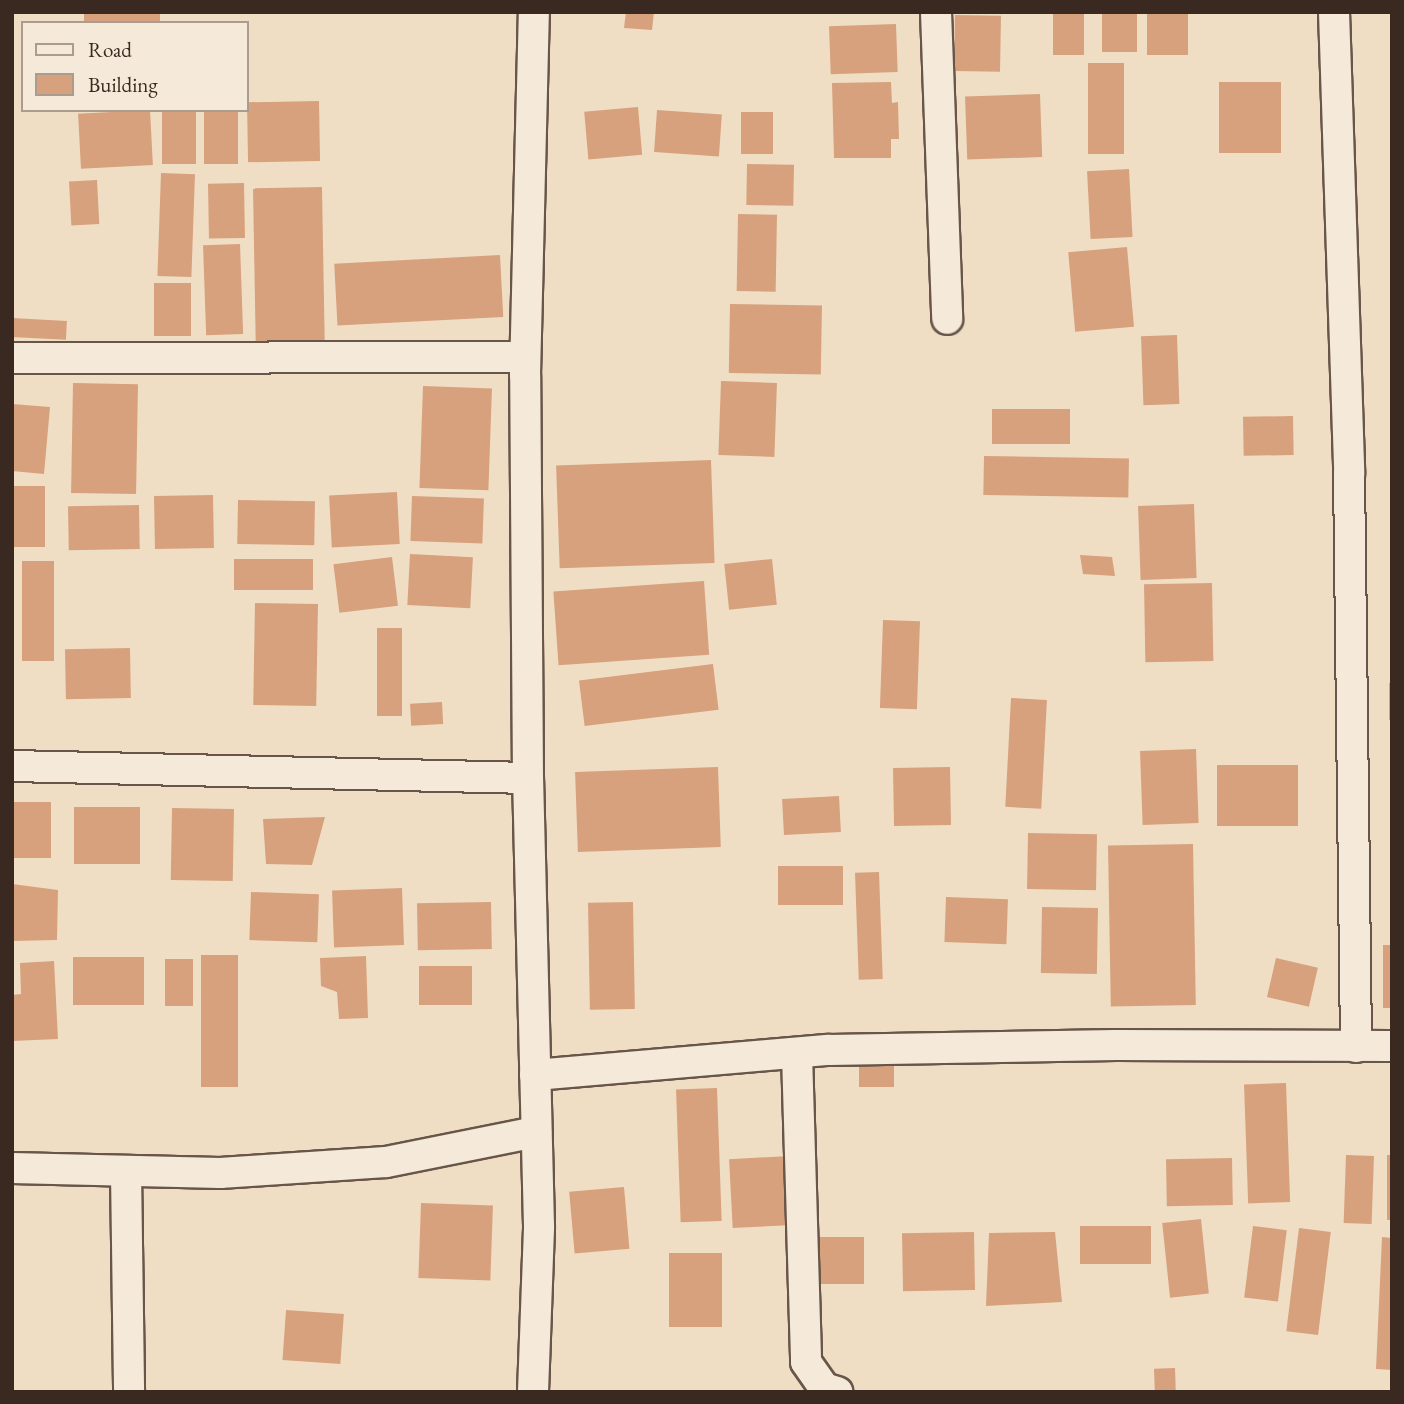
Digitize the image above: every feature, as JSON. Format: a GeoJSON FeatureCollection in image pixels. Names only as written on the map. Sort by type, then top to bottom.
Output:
{"type":"FeatureCollection","features":[{"type":"Feature","properties":{"kind":"street"},"geometry":{"type":"LineString","coordinates":[[533,1392],[539,1226],[528,778],[525,357],[534,12]]}},
{"type":"Feature","properties":{"kind":"street"},"geometry":{"type":"LineString","coordinates":[[936,12],[947,319]]}},
{"type":"Feature","properties":{"kind":"street"},"geometry":{"type":"LineString","coordinates":[[1334,12],[1349,472],[1356,1047]]}},
{"type":"Feature","properties":{"kind":"street"},"geometry":{"type":"LineString","coordinates":[[12,358],[525,357]]}},
{"type":"Feature","properties":{"kind":"street"},"geometry":{"type":"LineString","coordinates":[[12,766],[528,778]]}},
{"type":"Feature","properties":{"kind":"street"},"geometry":{"type":"LineString","coordinates":[[535,1075],[797,1054],[1116,1045],[1392,1046]]}},
{"type":"Feature","properties":{"kind":"street"},"geometry":{"type":"LineString","coordinates":[[797,1054],[806,1362],[824,1388],[837,1392]]}},
{"type":"Feature","properties":{"kind":"street"},"geometry":{"type":"LineString","coordinates":[[12,1168],[220,1173],[386,1162],[536,1132]]}},
{"type":"Feature","properties":{"kind":"street"},"geometry":{"type":"LineString","coordinates":[[127,1171],[129,1392]]}},
{"type":"Feature","properties":{"kind":"building"},"geometry":{"type":"Polygon","coordinates":[[[84,12],[160,12],[160,21],[84,21],[84,12]]]}},
{"type":"Feature","properties":{"kind":"building"},"geometry":{"type":"Polygon","coordinates":[[[626,12],[654,12],[652,30],[624,28],[626,12]]]}},
{"type":"Feature","properties":{"kind":"building"},"geometry":{"type":"Polygon","coordinates":[[[1053,12],[1084,12],[1084,55],[1053,55],[1053,12]]]}},
{"type":"Feature","properties":{"kind":"building"},"geometry":{"type":"Polygon","coordinates":[[[1102,12],[1137,12],[1137,52],[1102,52],[1102,12]]]}},
{"type":"Feature","properties":{"kind":"building"},"geometry":{"type":"Polygon","coordinates":[[[1147,12],[1188,12],[1188,55],[1147,55],[1147,12]]]}},
{"type":"Feature","properties":{"kind":"building"},"geometry":{"type":"Polygon","coordinates":[[[955,15],[1001,16],[1000,72],[954,71],[955,15]]]}},
{"type":"Feature","properties":{"kind":"building"},"geometry":{"type":"Polygon","coordinates":[[[896,24],[898,72],[831,74],[829,26],[896,24]]]}},
{"type":"Feature","properties":{"kind":"building"},"geometry":{"type":"Polygon","coordinates":[[[1088,63],[1124,63],[1124,154],[1088,154],[1088,63]]]}},
{"type":"Feature","properties":{"kind":"building"},"geometry":{"type":"Polygon","coordinates":[[[891,82],[892,103],[898,102],[899,139],[891,139],[891,158],[834,158],[832,83],[891,82]]]}},
{"type":"Feature","properties":{"kind":"building"},"geometry":{"type":"Polygon","coordinates":[[[1219,82],[1281,82],[1281,153],[1219,153],[1219,82]]]}},
{"type":"Feature","properties":{"kind":"building"},"geometry":{"type":"Polygon","coordinates":[[[1040,94],[1042,157],[967,160],[965,97],[1040,94]]]}},
{"type":"Feature","properties":{"kind":"building"},"geometry":{"type":"Polygon","coordinates":[[[319,101],[320,161],[248,162],[248,102],[319,101]]]}},
{"type":"Feature","properties":{"kind":"building"},"geometry":{"type":"Polygon","coordinates":[[[638,107],[642,155],[588,160],[584,112],[638,107]]]}},
{"type":"Feature","properties":{"kind":"building"},"geometry":{"type":"Polygon","coordinates":[[[657,110],[722,115],[719,156],[654,152],[657,110]]]}},
{"type":"Feature","properties":{"kind":"building"},"geometry":{"type":"Polygon","coordinates":[[[150,112],[153,165],[81,169],[78,114],[150,112]]]}},
{"type":"Feature","properties":{"kind":"building"},"geometry":{"type":"Polygon","coordinates":[[[162,112],[196,112],[196,164],[162,164],[162,112]]]}},
{"type":"Feature","properties":{"kind":"building"},"geometry":{"type":"Polygon","coordinates":[[[204,112],[238,112],[238,164],[204,164],[204,112]]]}},
{"type":"Feature","properties":{"kind":"building"},"geometry":{"type":"Polygon","coordinates":[[[741,112],[773,112],[773,154],[741,154],[741,112]]]}},
{"type":"Feature","properties":{"kind":"building"},"geometry":{"type":"Polygon","coordinates":[[[747,164],[794,165],[793,206],[746,205],[747,164]]]}},
{"type":"Feature","properties":{"kind":"building"},"geometry":{"type":"Polygon","coordinates":[[[1129,169],[1133,237],[1091,239],[1087,171],[1129,169]]]}},
{"type":"Feature","properties":{"kind":"building"},"geometry":{"type":"Polygon","coordinates":[[[161,173],[195,174],[191,277],[157,276],[161,173]]]}},
{"type":"Feature","properties":{"kind":"building"},"geometry":{"type":"Polygon","coordinates":[[[97,180],[99,224],[71,225],[69,181],[97,180]]]}},
{"type":"Feature","properties":{"kind":"building"},"geometry":{"type":"Polygon","coordinates":[[[244,183],[245,238],[209,239],[208,184],[244,183]]]}},
{"type":"Feature","properties":{"kind":"building"},"geometry":{"type":"Polygon","coordinates":[[[322,187],[325,340],[256,341],[253,188],[322,187]]]}},
{"type":"Feature","properties":{"kind":"building"},"geometry":{"type":"Polygon","coordinates":[[[738,214],[777,215],[776,292],[737,291],[738,214]]]}},
{"type":"Feature","properties":{"kind":"building"},"geometry":{"type":"Polygon","coordinates":[[[240,244],[243,334],[206,335],[203,245],[240,244]]]}},
{"type":"Feature","properties":{"kind":"building"},"geometry":{"type":"Polygon","coordinates":[[[1127,247],[1134,327],[1075,332],[1068,252],[1127,247]]]}},
{"type":"Feature","properties":{"kind":"building"},"geometry":{"type":"Polygon","coordinates":[[[500,255],[503,317],[337,326],[334,264],[500,255]]]}},
{"type":"Feature","properties":{"kind":"building"},"geometry":{"type":"Polygon","coordinates":[[[154,283],[191,283],[191,336],[154,336],[154,283]]]}},
{"type":"Feature","properties":{"kind":"building"},"geometry":{"type":"Polygon","coordinates":[[[730,304],[822,306],[821,375],[729,373],[730,304]]]}},
{"type":"Feature","properties":{"kind":"building"},"geometry":{"type":"Polygon","coordinates":[[[12,318],[67,321],[66,340],[12,337],[12,318]]]}},
{"type":"Feature","properties":{"kind":"building"},"geometry":{"type":"Polygon","coordinates":[[[1177,335],[1179,404],[1143,405],[1141,336],[1177,335]]]}},
{"type":"Feature","properties":{"kind":"building"},"geometry":{"type":"Polygon","coordinates":[[[721,381],[777,383],[774,457],[718,455],[721,381]]]}},
{"type":"Feature","properties":{"kind":"building"},"geometry":{"type":"Polygon","coordinates":[[[73,383],[138,384],[136,494],[71,493],[73,383]]]}},
{"type":"Feature","properties":{"kind":"building"},"geometry":{"type":"Polygon","coordinates":[[[423,386],[492,388],[488,490],[419,488],[423,386]]]}},
{"type":"Feature","properties":{"kind":"building"},"geometry":{"type":"Polygon","coordinates":[[[12,404],[50,407],[44,474],[12,471],[12,404]]]}},
{"type":"Feature","properties":{"kind":"building"},"geometry":{"type":"Polygon","coordinates":[[[992,409],[1070,409],[1070,444],[992,444],[992,409]]]}},
{"type":"Feature","properties":{"kind":"building"},"geometry":{"type":"Polygon","coordinates":[[[1293,416],[1294,455],[1244,456],[1243,417],[1293,416]]]}},
{"type":"Feature","properties":{"kind":"building"},"geometry":{"type":"Polygon","coordinates":[[[984,456],[1129,459],[1128,498],[983,495],[984,456]]]}},
{"type":"Feature","properties":{"kind":"building"},"geometry":{"type":"Polygon","coordinates":[[[711,460],[715,563],[560,568],[556,465],[711,460]]]}},
{"type":"Feature","properties":{"kind":"building"},"geometry":{"type":"Polygon","coordinates":[[[12,486],[45,486],[45,547],[12,547],[12,486]]]}},
{"type":"Feature","properties":{"kind":"building"},"geometry":{"type":"Polygon","coordinates":[[[397,492],[400,544],[332,547],[329,496],[397,492]]]}},
{"type":"Feature","properties":{"kind":"building"},"geometry":{"type":"Polygon","coordinates":[[[213,495],[214,548],[155,549],[154,496],[213,495]]]}},
{"type":"Feature","properties":{"kind":"building"},"geometry":{"type":"Polygon","coordinates":[[[412,496],[484,499],[482,543],[410,541],[412,496]]]}},
{"type":"Feature","properties":{"kind":"building"},"geometry":{"type":"Polygon","coordinates":[[[238,500],[315,501],[314,545],[237,544],[238,500]]]}},
{"type":"Feature","properties":{"kind":"building"},"geometry":{"type":"Polygon","coordinates":[[[1194,504],[1197,578],[1141,580],[1138,506],[1194,504]]]}},
{"type":"Feature","properties":{"kind":"building"},"geometry":{"type":"Polygon","coordinates":[[[139,505],[140,549],[69,550],[68,506],[139,505]]]}},
{"type":"Feature","properties":{"kind":"building"},"geometry":{"type":"Polygon","coordinates":[[[410,554],[473,557],[470,608],[407,605],[410,554]]]}},
{"type":"Feature","properties":{"kind":"building"},"geometry":{"type":"Polygon","coordinates":[[[1080,555],[1112,557],[1115,576],[1083,574],[1080,555]]]}},
{"type":"Feature","properties":{"kind":"building"},"geometry":{"type":"Polygon","coordinates":[[[392,557],[398,606],[339,613],[333,564],[392,557]]]}},
{"type":"Feature","properties":{"kind":"building"},"geometry":{"type":"Polygon","coordinates":[[[234,559],[313,559],[313,590],[234,590],[234,559]]]}},
{"type":"Feature","properties":{"kind":"building"},"geometry":{"type":"Polygon","coordinates":[[[772,559],[777,605],[729,610],[724,564],[772,559]]]}},
{"type":"Feature","properties":{"kind":"building"},"geometry":{"type":"Polygon","coordinates":[[[22,561],[54,561],[54,661],[22,661],[22,561]]]}},
{"type":"Feature","properties":{"kind":"building"},"geometry":{"type":"Polygon","coordinates":[[[704,581],[709,655],[559,665],[553,592],[704,581]]]}},
{"type":"Feature","properties":{"kind":"building"},"geometry":{"type":"Polygon","coordinates":[[[1212,583],[1213,661],[1145,662],[1144,584],[1212,583]]]}},
{"type":"Feature","properties":{"kind":"building"},"geometry":{"type":"Polygon","coordinates":[[[255,603],[318,604],[316,706],[253,705],[255,603]]]}},
{"type":"Feature","properties":{"kind":"building"},"geometry":{"type":"Polygon","coordinates":[[[883,620],[920,621],[917,709],[880,708],[883,620]]]}},
{"type":"Feature","properties":{"kind":"building"},"geometry":{"type":"Polygon","coordinates":[[[377,628],[402,628],[402,716],[377,716],[377,628]]]}},
{"type":"Feature","properties":{"kind":"building"},"geometry":{"type":"Polygon","coordinates":[[[130,648],[131,698],[66,699],[65,649],[130,648]]]}},
{"type":"Feature","properties":{"kind":"building"},"geometry":{"type":"Polygon","coordinates":[[[713,664],[719,710],[585,726],[579,680],[713,664]]]}},
{"type":"Feature","properties":{"kind":"building"},"geometry":{"type":"Polygon","coordinates":[[[1389,683],[1392,683],[1392,720],[1389,720],[1389,683]]]}},
{"type":"Feature","properties":{"kind":"building"},"geometry":{"type":"Polygon","coordinates":[[[1011,698],[1047,700],[1041,809],[1005,807],[1011,698]]]}},
{"type":"Feature","properties":{"kind":"building"},"geometry":{"type":"Polygon","coordinates":[[[442,702],[443,724],[411,726],[410,704],[442,702]]]}},
{"type":"Feature","properties":{"kind":"building"},"geometry":{"type":"Polygon","coordinates":[[[1196,749],[1199,823],[1143,825],[1140,751],[1196,749]]]}},
{"type":"Feature","properties":{"kind":"building"},"geometry":{"type":"Polygon","coordinates":[[[1217,765],[1298,765],[1298,826],[1217,826],[1217,765]]]}},
{"type":"Feature","properties":{"kind":"building"},"geometry":{"type":"Polygon","coordinates":[[[718,767],[721,847],[578,852],[575,772],[718,767]]]}},
{"type":"Feature","properties":{"kind":"building"},"geometry":{"type":"Polygon","coordinates":[[[950,767],[951,825],[894,826],[893,768],[950,767]]]}},
{"type":"Feature","properties":{"kind":"building"},"geometry":{"type":"Polygon","coordinates":[[[839,796],[841,832],[784,835],[782,799],[839,796]]]}},
{"type":"Feature","properties":{"kind":"building"},"geometry":{"type":"Polygon","coordinates":[[[12,802],[51,802],[51,858],[12,858],[12,802]]]}},
{"type":"Feature","properties":{"kind":"building"},"geometry":{"type":"Polygon","coordinates":[[[74,807],[140,807],[140,864],[74,864],[74,807]]]}},
{"type":"Feature","properties":{"kind":"building"},"geometry":{"type":"Polygon","coordinates":[[[172,808],[234,809],[233,881],[171,880],[172,808]]]}},
{"type":"Feature","properties":{"kind":"building"},"geometry":{"type":"Polygon","coordinates":[[[325,817],[312,865],[266,864],[263,819],[325,817]]]}},
{"type":"Feature","properties":{"kind":"building"},"geometry":{"type":"Polygon","coordinates":[[[1028,833],[1097,834],[1096,890],[1027,889],[1028,833]]]}},
{"type":"Feature","properties":{"kind":"building"},"geometry":{"type":"Polygon","coordinates":[[[1193,844],[1196,1005],[1111,1006],[1108,845],[1193,844]]]}},
{"type":"Feature","properties":{"kind":"building"},"geometry":{"type":"Polygon","coordinates":[[[778,866],[843,866],[843,905],[778,905],[778,866]]]}},
{"type":"Feature","properties":{"kind":"building"},"geometry":{"type":"Polygon","coordinates":[[[879,872],[883,979],[859,980],[855,873],[879,872]]]}},
{"type":"Feature","properties":{"kind":"building"},"geometry":{"type":"Polygon","coordinates":[[[12,884],[58,890],[57,940],[12,941],[12,884]]]}},
{"type":"Feature","properties":{"kind":"building"},"geometry":{"type":"Polygon","coordinates":[[[402,888],[404,945],[334,947],[332,890],[402,888]]]}},
{"type":"Feature","properties":{"kind":"building"},"geometry":{"type":"Polygon","coordinates":[[[251,892],[319,894],[317,942],[249,940],[251,892]]]}},
{"type":"Feature","properties":{"kind":"building"},"geometry":{"type":"Polygon","coordinates":[[[946,897],[1008,899],[1006,944],[944,942],[946,897]]]}},
{"type":"Feature","properties":{"kind":"building"},"geometry":{"type":"Polygon","coordinates":[[[491,902],[492,949],[418,950],[417,903],[491,902]]]}},
{"type":"Feature","properties":{"kind":"building"},"geometry":{"type":"Polygon","coordinates":[[[633,902],[635,1009],[590,1010],[588,903],[633,902]]]}},
{"type":"Feature","properties":{"kind":"building"},"geometry":{"type":"Polygon","coordinates":[[[1042,907],[1098,908],[1097,974],[1041,973],[1042,907]]]}},
{"type":"Feature","properties":{"kind":"building"},"geometry":{"type":"Polygon","coordinates":[[[1383,945],[1392,945],[1392,1008],[1383,1008],[1383,945]]]}},
{"type":"Feature","properties":{"kind":"building"},"geometry":{"type":"Polygon","coordinates":[[[201,955],[238,955],[238,1087],[201,1087],[201,955]]]}},
{"type":"Feature","properties":{"kind":"building"},"geometry":{"type":"Polygon","coordinates":[[[366,956],[368,1018],[339,1019],[337,992],[321,986],[320,958],[366,956]]]}},
{"type":"Feature","properties":{"kind":"building"},"geometry":{"type":"Polygon","coordinates":[[[73,957],[144,957],[144,1005],[73,1005],[73,957]]]}},
{"type":"Feature","properties":{"kind":"building"},"geometry":{"type":"Polygon","coordinates":[[[1276,958],[1318,968],[1309,1007],[1267,997],[1276,958]]]}},
{"type":"Feature","properties":{"kind":"building"},"geometry":{"type":"Polygon","coordinates":[[[165,959],[193,959],[193,1006],[165,1006],[165,959]]]}},
{"type":"Feature","properties":{"kind":"building"},"geometry":{"type":"Polygon","coordinates":[[[54,961],[58,1039],[12,1041],[12,995],[21,994],[20,963],[54,961]]]}},
{"type":"Feature","properties":{"kind":"building"},"geometry":{"type":"Polygon","coordinates":[[[419,966],[472,966],[472,1005],[419,1005],[419,966]]]}},
{"type":"Feature","properties":{"kind":"building"},"geometry":{"type":"Polygon","coordinates":[[[859,1060],[894,1060],[894,1087],[859,1087],[859,1060]]]}},
{"type":"Feature","properties":{"kind":"building"},"geometry":{"type":"Polygon","coordinates":[[[1286,1083],[1290,1202],[1248,1203],[1244,1084],[1286,1083]]]}},
{"type":"Feature","properties":{"kind":"building"},"geometry":{"type":"Polygon","coordinates":[[[717,1088],[722,1221],[681,1222],[676,1089],[717,1088]]]}},
{"type":"Feature","properties":{"kind":"building"},"geometry":{"type":"Polygon","coordinates":[[[1346,1155],[1374,1156],[1372,1224],[1344,1223],[1346,1155]]]}},
{"type":"Feature","properties":{"kind":"building"},"geometry":{"type":"Polygon","coordinates":[[[1387,1155],[1392,1155],[1392,1220],[1387,1220],[1387,1155]]]}},
{"type":"Feature","properties":{"kind":"building"},"geometry":{"type":"Polygon","coordinates":[[[789,1156],[793,1225],[733,1228],[729,1159],[789,1156]]]}},
{"type":"Feature","properties":{"kind":"building"},"geometry":{"type":"Polygon","coordinates":[[[1232,1158],[1233,1205],[1167,1206],[1166,1159],[1232,1158]]]}},
{"type":"Feature","properties":{"kind":"building"},"geometry":{"type":"Polygon","coordinates":[[[624,1187],[629,1249],[575,1254],[569,1192],[624,1187]]]}},
{"type":"Feature","properties":{"kind":"building"},"geometry":{"type":"Polygon","coordinates":[[[421,1203],[493,1206],[490,1280],[418,1278],[421,1203]]]}},
{"type":"Feature","properties":{"kind":"building"},"geometry":{"type":"Polygon","coordinates":[[[1201,1219],[1209,1294],[1170,1298],[1162,1223],[1201,1219]]]}},
{"type":"Feature","properties":{"kind":"building"},"geometry":{"type":"Polygon","coordinates":[[[1080,1226],[1151,1226],[1151,1264],[1080,1264],[1080,1226]]]}},
{"type":"Feature","properties":{"kind":"building"},"geometry":{"type":"Polygon","coordinates":[[[1253,1226],[1287,1230],[1278,1302],[1244,1297],[1253,1226]]]}},
{"type":"Feature","properties":{"kind":"building"},"geometry":{"type":"Polygon","coordinates":[[[1299,1228],[1331,1232],[1318,1335],[1286,1331],[1299,1228]]]}},
{"type":"Feature","properties":{"kind":"building"},"geometry":{"type":"Polygon","coordinates":[[[974,1232],[975,1290],[903,1291],[902,1233],[974,1232]]]}},
{"type":"Feature","properties":{"kind":"building"},"geometry":{"type":"Polygon","coordinates":[[[1055,1232],[1062,1302],[986,1306],[989,1233],[1055,1232]]]}},
{"type":"Feature","properties":{"kind":"building"},"geometry":{"type":"Polygon","coordinates":[[[817,1237],[864,1237],[864,1284],[817,1284],[817,1237]]]}},
{"type":"Feature","properties":{"kind":"building"},"geometry":{"type":"Polygon","coordinates":[[[1382,1237],[1392,1238],[1392,1370],[1376,1369],[1382,1237]]]}},
{"type":"Feature","properties":{"kind":"building"},"geometry":{"type":"Polygon","coordinates":[[[669,1253],[722,1253],[722,1327],[669,1327],[669,1253]]]}},
{"type":"Feature","properties":{"kind":"building"},"geometry":{"type":"Polygon","coordinates":[[[286,1310],[344,1314],[340,1364],[283,1360],[286,1310]]]}},
{"type":"Feature","properties":{"kind":"building"},"geometry":{"type":"Polygon","coordinates":[[[1175,1368],[1176,1392],[1155,1392],[1154,1369],[1175,1368]]]}}]}
